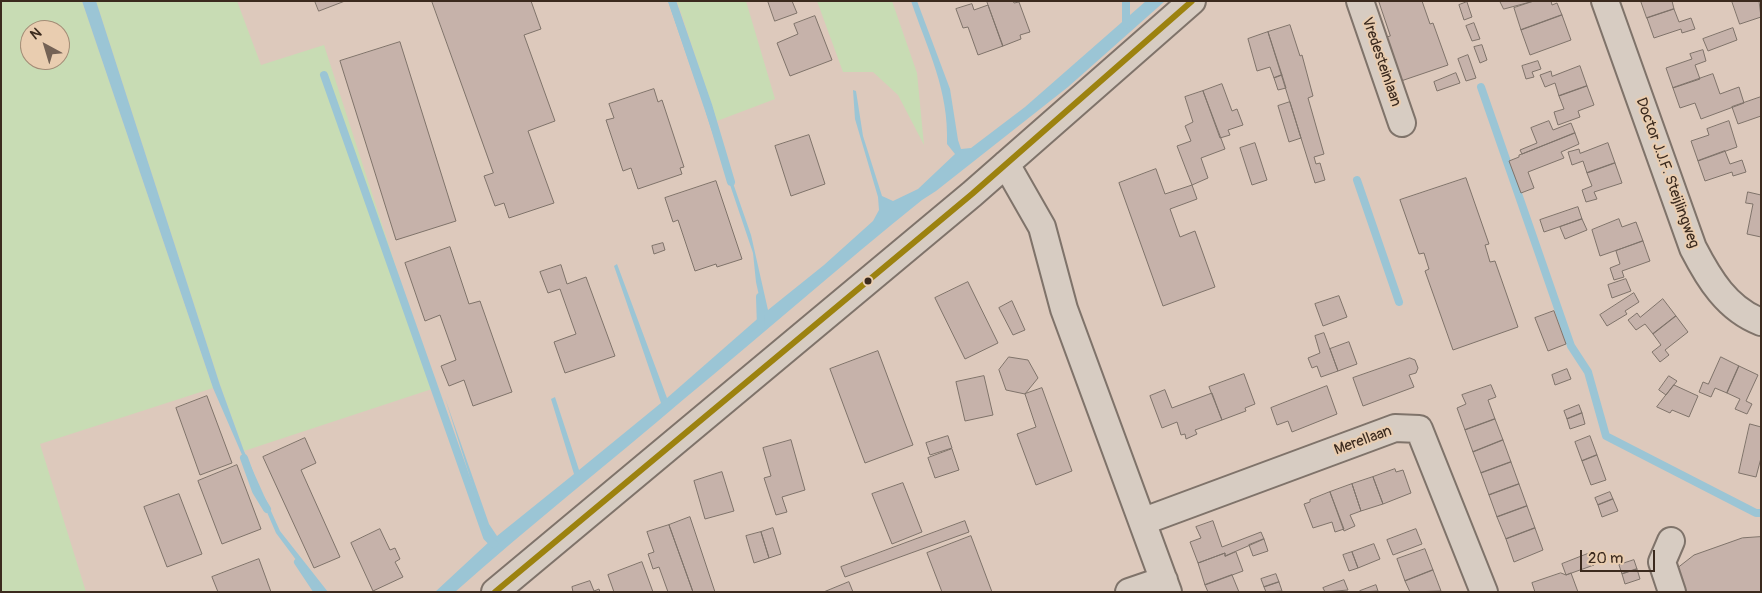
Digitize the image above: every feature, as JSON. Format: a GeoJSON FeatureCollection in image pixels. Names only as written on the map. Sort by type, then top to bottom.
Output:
{"type":"FeatureCollection","features":[{"type":"Feature","properties":{"kind":"street"},"geometry":{"type":"LineString","coordinates":[[495,592],[1006,164],[1192,1]]}},
{"type":"Feature","properties":{"kind":"street","name":"Vredesteinlaan"},"geometry":{"type":"LineString","coordinates":[[1360,1],[1402,123]]}},
{"type":"Feature","properties":{"kind":"street","name":"Doctor J.J.F. Steijlingweg"},"geometry":{"type":"LineString","coordinates":[[1605,1],[1693,248],[1709,278],[1728,302],[1749,318],[1761,322]]}},
{"type":"Feature","properties":{"kind":"street"},"geometry":{"type":"LineString","coordinates":[[1006,164],[1042,227],[1064,309],[1144,521],[1166,586],[1129,592]]}},
{"type":"Feature","properties":{"kind":"street","name":"Merellaan"},"geometry":{"type":"LineString","coordinates":[[1144,521],[1395,428],[1419,429],[1484,592]]}},
{"type":"Feature","properties":{"kind":"street"},"geometry":{"type":"LineString","coordinates":[[1670,540],[1662,562],[1672,592]]}},
{"type":"Feature","properties":{"kind":"green space"},"geometry":{"type":"Polygon","coordinates":[[[1,1],[82,1],[213,388],[40,444],[86,592],[1,592],[1,1]]]}},
{"type":"Feature","properties":{"kind":"green space"},"geometry":{"type":"Polygon","coordinates":[[[96,1],[237,1],[261,65],[324,45],[435,388],[244,451],[220,385],[96,1]]]}},
{"type":"Feature","properties":{"kind":"green space"},"geometry":{"type":"Polygon","coordinates":[[[677,1],[746,1],[775,99],[717,121],[677,1]]]}},
{"type":"Feature","properties":{"kind":"green space"},"geometry":{"type":"Polygon","coordinates":[[[817,1],[892,1],[917,73],[924,145],[898,95],[873,72],[843,72],[817,1]]]}},
{"type":"Feature","properties":{"kind":"water"},"geometry":{"type":"Polygon","coordinates":[[[82,1],[96,1],[220,385],[244,451],[280,531],[328,592],[320,592],[276,533],[213,388],[82,1]]]}},
{"type":"Feature","properties":{"kind":"water"},"geometry":{"type":"Polygon","coordinates":[[[668,1],[670,1],[751,235],[768,310],[824,265],[873,221],[879,210],[878,197],[855,119],[853,90],[856,91],[863,136],[882,196],[893,201],[918,189],[955,154],[947,144],[947,124],[941,88],[911,1],[917,1],[950,89],[961,149],[971,148],[1025,107],[1146,1],[1165,1],[1068,87],[922,200],[455,592],[435,592],[490,541],[445,398],[489,524],[497,536],[574,474],[551,399],[555,397],[579,470],[661,403],[614,266],[617,264],[667,398],[763,314],[756,282],[753,253],[668,1]]]}},
{"type":"Feature","properties":{"kind":"building"},"geometry":{"type":"Polygon","coordinates":[[[315,1],[345,1],[319,11],[315,1]]]}},
{"type":"Feature","properties":{"kind":"building"},"geometry":{"type":"Polygon","coordinates":[[[432,1],[531,1],[541,29],[524,35],[555,121],[528,131],[554,203],[509,218],[504,203],[495,206],[484,176],[493,173],[432,1]]]}},
{"type":"Feature","properties":{"kind":"building"},"geometry":{"type":"Polygon","coordinates":[[[768,1],[792,1],[797,13],[775,21],[768,1]]]}},
{"type":"Feature","properties":{"kind":"building"},"geometry":{"type":"Polygon","coordinates":[[[987,1],[1019,2],[1030,32],[1020,35],[1021,39],[1003,46],[987,1]]]}},
{"type":"Feature","properties":{"kind":"building"},"geometry":{"type":"Polygon","coordinates":[[[1379,1],[1422,1],[1430,24],[1433,23],[1448,65],[1401,81],[1387,37],[1390,36],[1379,1]]]}},
{"type":"Feature","properties":{"kind":"building"},"geometry":{"type":"Polygon","coordinates":[[[1500,1],[1534,1],[1504,9],[1500,1]]]}},
{"type":"Feature","properties":{"kind":"building"},"geometry":{"type":"Polygon","coordinates":[[[1534,1],[1551,1],[1552,5],[1557,3],[1562,15],[1521,30],[1514,8],[1534,1]]]}},
{"type":"Feature","properties":{"kind":"building"},"geometry":{"type":"Polygon","coordinates":[[[1641,1],[1672,1],[1674,9],[1647,18],[1641,1]]]}},
{"type":"Feature","properties":{"kind":"building"},"geometry":{"type":"Polygon","coordinates":[[[1732,1],[1759,1],[1761,17],[1740,24],[1732,1]]]}},
{"type":"Feature","properties":{"kind":"building"},"geometry":{"type":"Polygon","coordinates":[[[1467,2],[1472,17],[1464,20],[1459,5],[1467,2]]]}},
{"type":"Feature","properties":{"kind":"building"},"geometry":{"type":"Polygon","coordinates":[[[972,4],[974,10],[988,5],[1003,46],[978,55],[968,27],[963,28],[956,9],[972,4]]]}},
{"type":"Feature","properties":{"kind":"building"},"geometry":{"type":"Polygon","coordinates":[[[1674,9],[1679,22],[1691,18],[1695,29],[1682,33],[1681,29],[1654,38],[1647,18],[1674,9]]]}},
{"type":"Feature","properties":{"kind":"building"},"geometry":{"type":"Polygon","coordinates":[[[1562,15],[1571,40],[1530,55],[1521,30],[1562,15]]]}},
{"type":"Feature","properties":{"kind":"building"},"geometry":{"type":"Polygon","coordinates":[[[815,16],[832,60],[790,76],[777,43],[798,34],[794,24],[815,16]]]}},
{"type":"Feature","properties":{"kind":"building"},"geometry":{"type":"Polygon","coordinates":[[[1474,23],[1480,39],[1472,41],[1466,26],[1474,23]]]}},
{"type":"Feature","properties":{"kind":"building"},"geometry":{"type":"Polygon","coordinates":[[[1290,25],[1300,56],[1302,55],[1313,96],[1308,98],[1324,154],[1314,157],[1316,164],[1320,163],[1325,180],[1315,183],[1268,32],[1290,25]]]}},
{"type":"Feature","properties":{"kind":"building"},"geometry":{"type":"Polygon","coordinates":[[[1733,28],[1737,40],[1708,51],[1703,39],[1733,28]]]}},
{"type":"Feature","properties":{"kind":"building"},"geometry":{"type":"Polygon","coordinates":[[[1268,32],[1282,75],[1274,78],[1270,67],[1257,71],[1248,39],[1268,32]]]}},
{"type":"Feature","properties":{"kind":"building"},"geometry":{"type":"Polygon","coordinates":[[[400,42],[456,221],[396,240],[340,61],[400,42]]]}},
{"type":"Feature","properties":{"kind":"building"},"geometry":{"type":"Polygon","coordinates":[[[1482,45],[1487,60],[1480,63],[1474,47],[1482,45]]]}},
{"type":"Feature","properties":{"kind":"building"},"geometry":{"type":"Polygon","coordinates":[[[1703,50],[1706,61],[1695,65],[1700,79],[1673,88],[1666,68],[1692,59],[1690,54],[1703,50]]]}},
{"type":"Feature","properties":{"kind":"building"},"geometry":{"type":"Polygon","coordinates":[[[1468,55],[1476,78],[1466,81],[1458,59],[1468,55]]]}},
{"type":"Feature","properties":{"kind":"building"},"geometry":{"type":"Polygon","coordinates":[[[1538,61],[1541,69],[1532,72],[1534,77],[1526,79],[1522,66],[1538,61]]]}},
{"type":"Feature","properties":{"kind":"building"},"geometry":{"type":"Polygon","coordinates":[[[1580,66],[1587,86],[1559,96],[1555,83],[1545,87],[1540,75],[1551,71],[1552,76],[1580,66]]]}},
{"type":"Feature","properties":{"kind":"building"},"geometry":{"type":"Polygon","coordinates":[[[1456,73],[1460,83],[1437,91],[1434,82],[1456,73]]]}},
{"type":"Feature","properties":{"kind":"building"},"geometry":{"type":"Polygon","coordinates":[[[1713,74],[1720,94],[1739,87],[1744,103],[1701,119],[1695,103],[1680,108],[1673,88],[1713,74]]]}},
{"type":"Feature","properties":{"kind":"building"},"geometry":{"type":"Polygon","coordinates":[[[1282,75],[1286,88],[1278,90],[1274,78],[1282,75]]]}},
{"type":"Feature","properties":{"kind":"building"},"geometry":{"type":"Polygon","coordinates":[[[1222,84],[1232,111],[1237,109],[1243,125],[1228,130],[1230,135],[1220,138],[1203,91],[1222,84]]]}},
{"type":"Feature","properties":{"kind":"building"},"geometry":{"type":"Polygon","coordinates":[[[1587,86],[1594,105],[1578,111],[1580,117],[1558,125],[1554,112],[1564,109],[1559,96],[1587,86]]]}},
{"type":"Feature","properties":{"kind":"building"},"geometry":{"type":"Polygon","coordinates":[[[654,89],[658,102],[662,100],[684,167],[680,168],[682,174],[638,189],[631,168],[623,171],[606,120],[614,118],[609,104],[654,89]]]}},
{"type":"Feature","properties":{"kind":"building"},"geometry":{"type":"Polygon","coordinates":[[[1203,91],[1225,149],[1201,158],[1208,178],[1192,185],[1177,146],[1191,141],[1185,126],[1193,122],[1185,97],[1203,91]]]}},
{"type":"Feature","properties":{"kind":"building"},"geometry":{"type":"Polygon","coordinates":[[[1761,97],[1761,116],[1738,124],[1732,107],[1761,97]]]}},
{"type":"Feature","properties":{"kind":"building"},"geometry":{"type":"Polygon","coordinates":[[[1290,102],[1301,138],[1289,142],[1278,106],[1290,102]]]}},
{"type":"Feature","properties":{"kind":"building"},"geometry":{"type":"Polygon","coordinates":[[[1549,121],[1553,130],[1571,123],[1575,133],[1522,154],[1520,150],[1537,143],[1531,128],[1549,121]]]}},
{"type":"Feature","properties":{"kind":"building"},"geometry":{"type":"Polygon","coordinates":[[[1729,121],[1737,147],[1698,161],[1691,141],[1709,135],[1707,129],[1729,121]]]}},
{"type":"Feature","properties":{"kind":"building"},"geometry":{"type":"Polygon","coordinates":[[[1575,133],[1579,144],[1561,152],[1564,158],[1528,172],[1534,188],[1521,193],[1509,161],[1519,157],[1519,155],[1575,133]]]}},
{"type":"Feature","properties":{"kind":"building"},"geometry":{"type":"Polygon","coordinates":[[[809,135],[825,184],[791,196],[775,146],[809,135]]]}},
{"type":"Feature","properties":{"kind":"building"},"geometry":{"type":"Polygon","coordinates":[[[1255,143],[1267,180],[1252,185],[1240,148],[1255,143]]]}},
{"type":"Feature","properties":{"kind":"building"},"geometry":{"type":"Polygon","coordinates":[[[1608,143],[1615,163],[1587,173],[1583,161],[1572,165],[1568,152],[1579,149],[1580,153],[1608,143]]]}},
{"type":"Feature","properties":{"kind":"building"},"geometry":{"type":"Polygon","coordinates":[[[1725,151],[1730,164],[1742,160],[1746,172],[1733,176],[1732,172],[1705,181],[1698,161],[1725,151]]]}},
{"type":"Feature","properties":{"kind":"building"},"geometry":{"type":"Polygon","coordinates":[[[1615,163],[1622,183],[1594,192],[1597,199],[1586,202],[1582,190],[1592,186],[1587,173],[1615,163]]]}},
{"type":"Feature","properties":{"kind":"building"},"geometry":{"type":"Polygon","coordinates":[[[1156,169],[1165,194],[1192,185],[1197,199],[1170,209],[1180,237],[1195,231],[1215,287],[1163,306],[1119,183],[1156,169]]]}},
{"type":"Feature","properties":{"kind":"building"},"geometry":{"type":"Polygon","coordinates":[[[1466,178],[1489,244],[1485,245],[1490,262],[1495,261],[1518,327],[1453,350],[1425,271],[1429,269],[1424,253],[1419,254],[1400,200],[1466,178]]]}},
{"type":"Feature","properties":{"kind":"building"},"geometry":{"type":"Polygon","coordinates":[[[716,181],[742,259],[717,267],[716,264],[695,271],[678,220],[673,222],[665,198],[716,181]]]}},
{"type":"Feature","properties":{"kind":"building"},"geometry":{"type":"Polygon","coordinates":[[[1748,192],[1761,195],[1761,237],[1747,234],[1753,204],[1746,203],[1748,192]]]}},
{"type":"Feature","properties":{"kind":"building"},"geometry":{"type":"Polygon","coordinates":[[[1578,207],[1582,219],[1544,232],[1540,220],[1578,207]]]}},
{"type":"Feature","properties":{"kind":"building"},"geometry":{"type":"Polygon","coordinates":[[[1582,219],[1587,230],[1565,239],[1560,227],[1582,219]]]}},
{"type":"Feature","properties":{"kind":"building"},"geometry":{"type":"Polygon","coordinates":[[[1619,219],[1622,227],[1636,222],[1643,241],[1600,256],[1592,230],[1619,219]]]}},
{"type":"Feature","properties":{"kind":"building"},"geometry":{"type":"Polygon","coordinates":[[[1643,241],[1650,261],[1622,271],[1624,277],[1614,280],[1610,268],[1620,264],[1616,251],[1643,241]]]}},
{"type":"Feature","properties":{"kind":"building"},"geometry":{"type":"Polygon","coordinates":[[[663,243],[665,250],[654,254],[652,246],[663,243]]]}},
{"type":"Feature","properties":{"kind":"building"},"geometry":{"type":"Polygon","coordinates":[[[450,247],[469,304],[480,301],[512,392],[473,406],[464,380],[449,386],[441,366],[456,360],[440,315],[425,321],[405,263],[450,247]]]}},
{"type":"Feature","properties":{"kind":"building"},"geometry":{"type":"Polygon","coordinates":[[[561,265],[567,284],[586,277],[615,356],[565,373],[554,342],[576,334],[560,289],[548,293],[540,272],[561,265]]]}},
{"type":"Feature","properties":{"kind":"building"},"geometry":{"type":"Polygon","coordinates":[[[1626,279],[1631,291],[1612,298],[1608,285],[1626,279]]]}},
{"type":"Feature","properties":{"kind":"building"},"geometry":{"type":"Polygon","coordinates":[[[968,282],[998,343],[965,359],[935,298],[968,282]]]}},
{"type":"Feature","properties":{"kind":"building"},"geometry":{"type":"Polygon","coordinates":[[[1634,293],[1639,302],[1625,311],[1627,314],[1607,326],[1600,315],[1634,293]]]}},
{"type":"Feature","properties":{"kind":"building"},"geometry":{"type":"Polygon","coordinates":[[[1339,296],[1347,317],[1323,326],[1315,304],[1339,296]]]}},
{"type":"Feature","properties":{"kind":"building"},"geometry":{"type":"Polygon","coordinates":[[[1663,299],[1676,316],[1653,334],[1645,324],[1636,330],[1628,320],[1637,313],[1640,317],[1663,299]]]}},
{"type":"Feature","properties":{"kind":"building"},"geometry":{"type":"Polygon","coordinates":[[[1012,301],[1025,330],[1013,335],[999,308],[1012,301]]]}},
{"type":"Feature","properties":{"kind":"building"},"geometry":{"type":"Polygon","coordinates":[[[1554,311],[1566,344],[1548,351],[1535,318],[1554,311]]]}},
{"type":"Feature","properties":{"kind":"building"},"geometry":{"type":"Polygon","coordinates":[[[1676,316],[1688,332],[1665,350],[1669,355],[1660,362],[1652,352],[1661,345],[1653,334],[1676,316]]]}},
{"type":"Feature","properties":{"kind":"building"},"geometry":{"type":"Polygon","coordinates":[[[1324,333],[1338,371],[1321,377],[1317,366],[1312,368],[1308,358],[1320,353],[1315,336],[1324,333]]]}},
{"type":"Feature","properties":{"kind":"building"},"geometry":{"type":"Polygon","coordinates":[[[1349,342],[1357,364],[1338,371],[1330,349],[1349,342]]]}},
{"type":"Feature","properties":{"kind":"building"},"geometry":{"type":"Polygon","coordinates":[[[878,351],[913,445],[865,463],[830,369],[878,351]]]}},
{"type":"Feature","properties":{"kind":"building"},"geometry":{"type":"Polygon","coordinates":[[[1009,357],[1028,360],[1038,378],[1025,394],[1006,390],[999,370],[1009,357]]]}},
{"type":"Feature","properties":{"kind":"building"},"geometry":{"type":"Polygon","coordinates":[[[1721,357],[1739,366],[1727,393],[1715,388],[1711,397],[1699,392],[1703,382],[1708,384],[1721,357]]]}},
{"type":"Feature","properties":{"kind":"building"},"geometry":{"type":"Polygon","coordinates":[[[1410,358],[1415,360],[1418,368],[1416,373],[1409,375],[1414,387],[1363,406],[1353,378],[1410,358]]]}},
{"type":"Feature","properties":{"kind":"building"},"geometry":{"type":"Polygon","coordinates":[[[1739,366],[1758,375],[1746,401],[1752,404],[1747,414],[1735,409],[1740,399],[1727,393],[1739,366]]]}},
{"type":"Feature","properties":{"kind":"building"},"geometry":{"type":"Polygon","coordinates":[[[1567,369],[1571,379],[1555,385],[1552,375],[1567,369]]]}},
{"type":"Feature","properties":{"kind":"building"},"geometry":{"type":"Polygon","coordinates":[[[1244,374],[1255,404],[1245,408],[1246,411],[1222,420],[1209,387],[1244,374]]]}},
{"type":"Feature","properties":{"kind":"building"},"geometry":{"type":"Polygon","coordinates":[[[984,376],[993,415],[965,421],[956,382],[984,376]]]}},
{"type":"Feature","properties":{"kind":"building"},"geometry":{"type":"Polygon","coordinates":[[[1669,376],[1677,381],[1666,395],[1659,390],[1669,376]]]}},
{"type":"Feature","properties":{"kind":"building"},"geometry":{"type":"Polygon","coordinates":[[[1491,385],[1496,397],[1488,400],[1495,419],[1465,430],[1457,408],[1466,404],[1462,395],[1491,385]]]}},
{"type":"Feature","properties":{"kind":"building"},"geometry":{"type":"Polygon","coordinates":[[[1674,385],[1698,396],[1689,417],[1672,410],[1670,413],[1657,407],[1674,385]]]}},
{"type":"Feature","properties":{"kind":"building"},"geometry":{"type":"Polygon","coordinates":[[[1327,386],[1337,414],[1292,432],[1288,421],[1277,425],[1271,408],[1327,386]]]}},
{"type":"Feature","properties":{"kind":"building"},"geometry":{"type":"Polygon","coordinates":[[[1042,388],[1072,471],[1036,485],[1017,434],[1036,427],[1025,394],[1042,388]]]}},
{"type":"Feature","properties":{"kind":"building"},"geometry":{"type":"Polygon","coordinates":[[[1165,390],[1172,408],[1212,393],[1222,420],[1195,430],[1197,434],[1186,439],[1185,434],[1181,435],[1177,422],[1162,428],[1150,396],[1165,390]]]}},
{"type":"Feature","properties":{"kind":"building"},"geometry":{"type":"Polygon","coordinates":[[[207,396],[232,463],[200,475],[176,408],[207,396]]]}},
{"type":"Feature","properties":{"kind":"building"},"geometry":{"type":"Polygon","coordinates":[[[1579,405],[1582,413],[1567,419],[1564,411],[1579,405]]]}},
{"type":"Feature","properties":{"kind":"building"},"geometry":{"type":"Polygon","coordinates":[[[1582,413],[1585,424],[1570,429],[1567,419],[1582,413]]]}},
{"type":"Feature","properties":{"kind":"building"},"geometry":{"type":"Polygon","coordinates":[[[1495,419],[1503,440],[1473,452],[1465,430],[1495,419]]]}},
{"type":"Feature","properties":{"kind":"building"},"geometry":{"type":"Polygon","coordinates":[[[1750,424],[1761,427],[1761,458],[1756,477],[1739,473],[1750,424]]]}},
{"type":"Feature","properties":{"kind":"building"},"geometry":{"type":"Polygon","coordinates":[[[948,436],[952,448],[930,455],[926,443],[948,436]]]}},
{"type":"Feature","properties":{"kind":"building"},"geometry":{"type":"Polygon","coordinates":[[[1590,436],[1597,455],[1582,461],[1575,442],[1590,436]]]}},
{"type":"Feature","properties":{"kind":"building"},"geometry":{"type":"Polygon","coordinates":[[[305,438],[316,463],[301,470],[340,557],[314,568],[263,457],[305,438]]]}},
{"type":"Feature","properties":{"kind":"building"},"geometry":{"type":"Polygon","coordinates":[[[791,440],[805,490],[782,497],[787,512],[776,515],[764,478],[771,476],[763,448],[791,440]]]}},
{"type":"Feature","properties":{"kind":"building"},"geometry":{"type":"Polygon","coordinates":[[[1503,440],[1511,462],[1481,473],[1473,452],[1503,440]]]}},
{"type":"Feature","properties":{"kind":"building"},"geometry":{"type":"Polygon","coordinates":[[[952,449],[959,470],[935,478],[928,458],[952,449]]]}},
{"type":"Feature","properties":{"kind":"building"},"geometry":{"type":"Polygon","coordinates":[[[1597,455],[1606,480],[1591,485],[1582,461],[1597,455]]]}},
{"type":"Feature","properties":{"kind":"building"},"geometry":{"type":"Polygon","coordinates":[[[1511,462],[1519,484],[1489,495],[1481,473],[1511,462]]]}},
{"type":"Feature","properties":{"kind":"building"},"geometry":{"type":"Polygon","coordinates":[[[237,465],[261,529],[222,544],[198,481],[237,465]]]}},
{"type":"Feature","properties":{"kind":"building"},"geometry":{"type":"Polygon","coordinates":[[[1395,469],[1396,472],[1403,470],[1411,493],[1383,504],[1373,477],[1395,469]]]}},
{"type":"Feature","properties":{"kind":"building"},"geometry":{"type":"Polygon","coordinates":[[[722,472],[734,511],[705,519],[694,481],[722,472]]]}},
{"type":"Feature","properties":{"kind":"building"},"geometry":{"type":"Polygon","coordinates":[[[1373,477],[1383,504],[1361,511],[1352,484],[1373,477]]]}},
{"type":"Feature","properties":{"kind":"building"},"geometry":{"type":"Polygon","coordinates":[[[903,483],[922,532],[892,544],[872,494],[903,483]]]}},
{"type":"Feature","properties":{"kind":"building"},"geometry":{"type":"Polygon","coordinates":[[[1352,484],[1361,511],[1350,515],[1355,526],[1344,531],[1330,492],[1352,484]]]}},
{"type":"Feature","properties":{"kind":"building"},"geometry":{"type":"Polygon","coordinates":[[[1519,484],[1527,506],[1497,517],[1489,495],[1519,484]]]}},
{"type":"Feature","properties":{"kind":"building"},"geometry":{"type":"Polygon","coordinates":[[[1330,492],[1344,529],[1335,532],[1332,522],[1313,528],[1304,504],[1330,492]]]}},
{"type":"Feature","properties":{"kind":"building"},"geometry":{"type":"Polygon","coordinates":[[[1610,492],[1613,499],[1598,505],[1595,498],[1610,492]]]}},
{"type":"Feature","properties":{"kind":"building"},"geometry":{"type":"Polygon","coordinates":[[[179,494],[202,554],[167,567],[144,507],[179,494]]]}},
{"type":"Feature","properties":{"kind":"building"},"geometry":{"type":"Polygon","coordinates":[[[1613,499],[1618,511],[1602,517],[1598,505],[1613,499]]]}},
{"type":"Feature","properties":{"kind":"building"},"geometry":{"type":"Polygon","coordinates":[[[1527,506],[1535,528],[1506,539],[1497,517],[1527,506]]]}},
{"type":"Feature","properties":{"kind":"building"},"geometry":{"type":"Polygon","coordinates":[[[690,517],[715,592],[693,592],[669,525],[690,517]]]}},
{"type":"Feature","properties":{"kind":"building"},"geometry":{"type":"Polygon","coordinates":[[[965,521],[969,532],[845,577],[841,567],[965,521]]]}},
{"type":"Feature","properties":{"kind":"building"},"geometry":{"type":"Polygon","coordinates":[[[1213,521],[1222,547],[1261,532],[1264,539],[1225,556],[1225,553],[1198,563],[1190,542],[1201,538],[1196,527],[1213,521]]]}},
{"type":"Feature","properties":{"kind":"building"},"geometry":{"type":"Polygon","coordinates":[[[669,525],[693,592],[668,592],[659,567],[653,569],[648,554],[654,552],[647,532],[669,525]]]}},
{"type":"Feature","properties":{"kind":"building"},"geometry":{"type":"Polygon","coordinates":[[[773,528],[781,554],[769,558],[761,532],[773,528]]]}},
{"type":"Feature","properties":{"kind":"building"},"geometry":{"type":"Polygon","coordinates":[[[1535,528],[1543,550],[1514,562],[1506,539],[1535,528]]]}},
{"type":"Feature","properties":{"kind":"building"},"geometry":{"type":"Polygon","coordinates":[[[380,529],[390,550],[395,548],[400,559],[395,562],[403,577],[373,591],[351,543],[380,529]]]}},
{"type":"Feature","properties":{"kind":"building"},"geometry":{"type":"Polygon","coordinates":[[[1416,529],[1422,544],[1393,555],[1387,540],[1416,529]]]}},
{"type":"Feature","properties":{"kind":"building"},"geometry":{"type":"Polygon","coordinates":[[[761,532],[769,558],[754,563],[746,536],[761,532]]]}},
{"type":"Feature","properties":{"kind":"building"},"geometry":{"type":"Polygon","coordinates":[[[971,536],[992,592],[942,592],[927,553],[971,536]]]}},
{"type":"Feature","properties":{"kind":"building"},"geometry":{"type":"Polygon","coordinates":[[[1761,537],[1761,592],[1684,592],[1676,569],[1694,555],[1742,538],[1761,537]]]}},
{"type":"Feature","properties":{"kind":"building"},"geometry":{"type":"Polygon","coordinates":[[[1264,539],[1268,551],[1253,556],[1249,545],[1264,539]]]}},
{"type":"Feature","properties":{"kind":"building"},"geometry":{"type":"Polygon","coordinates":[[[1374,544],[1380,559],[1358,568],[1352,552],[1374,544]]]}},
{"type":"Feature","properties":{"kind":"building"},"geometry":{"type":"Polygon","coordinates":[[[1425,549],[1433,570],[1405,581],[1397,559],[1425,549]]]}},
{"type":"Feature","properties":{"kind":"building"},"geometry":{"type":"Polygon","coordinates":[[[1236,552],[1243,571],[1205,585],[1198,563],[1225,553],[1225,556],[1236,552]]]}},
{"type":"Feature","properties":{"kind":"building"},"geometry":{"type":"Polygon","coordinates":[[[1352,552],[1358,568],[1349,571],[1343,555],[1352,552]]]}},
{"type":"Feature","properties":{"kind":"building"},"geometry":{"type":"Polygon","coordinates":[[[1590,553],[1594,565],[1566,575],[1562,564],[1590,553]]]}},
{"type":"Feature","properties":{"kind":"building"},"geometry":{"type":"Polygon","coordinates":[[[259,559],[271,592],[218,592],[212,577],[259,559]]]}},
{"type":"Feature","properties":{"kind":"building"},"geometry":{"type":"Polygon","coordinates":[[[1634,560],[1637,569],[1622,574],[1619,565],[1634,560]]]}},
{"type":"Feature","properties":{"kind":"building"},"geometry":{"type":"Polygon","coordinates":[[[642,562],[653,592],[614,592],[608,575],[642,562]]]}},
{"type":"Feature","properties":{"kind":"building"},"geometry":{"type":"Polygon","coordinates":[[[1637,569],[1640,579],[1625,584],[1622,574],[1637,569]]]}},
{"type":"Feature","properties":{"kind":"building"},"geometry":{"type":"Polygon","coordinates":[[[1433,570],[1441,591],[1410,592],[1405,581],[1433,570]]]}},
{"type":"Feature","properties":{"kind":"building"},"geometry":{"type":"Polygon","coordinates":[[[1561,573],[1566,575],[1571,573],[1578,592],[1535,592],[1532,583],[1561,573]]]}},
{"type":"Feature","properties":{"kind":"building"},"geometry":{"type":"Polygon","coordinates":[[[1276,574],[1279,582],[1264,587],[1261,579],[1276,574]]]}},
{"type":"Feature","properties":{"kind":"building"},"geometry":{"type":"Polygon","coordinates":[[[1232,575],[1239,592],[1208,592],[1205,585],[1232,575]]]}},
{"type":"Feature","properties":{"kind":"building"},"geometry":{"type":"Polygon","coordinates":[[[1344,580],[1348,590],[1325,592],[1323,588],[1344,580]]]}},
{"type":"Feature","properties":{"kind":"building"},"geometry":{"type":"Polygon","coordinates":[[[590,581],[594,591],[599,589],[600,592],[573,592],[572,587],[590,581]]]}},
{"type":"Feature","properties":{"kind":"building"},"geometry":{"type":"Polygon","coordinates":[[[849,582],[853,592],[824,592],[849,582]]]}},
{"type":"Feature","properties":{"kind":"building"},"geometry":{"type":"Polygon","coordinates":[[[1279,582],[1282,591],[1266,592],[1264,587],[1279,582]]]}},
{"type":"Feature","properties":{"kind":"building"},"geometry":{"type":"Polygon","coordinates":[[[1376,585],[1378,591],[1360,591],[1376,585]]]}},
{"type":"Feature","properties":{"kind":"waterway"},"geometry":{"type":"LineString","coordinates":[[672,1],[708,105],[731,182]]}},
{"type":"Feature","properties":{"kind":"waterway"},"geometry":{"type":"LineString","coordinates":[[1126,1],[1126,25]]}},
{"type":"Feature","properties":{"kind":"waterway"},"geometry":{"type":"LineString","coordinates":[[324,75],[487,537],[494,544]]}},
{"type":"Feature","properties":{"kind":"waterway"},"geometry":{"type":"LineString","coordinates":[[1481,87],[1571,346],[1588,372],[1606,436],[1756,513],[1761,513]]}},
{"type":"Feature","properties":{"kind":"waterway"},"geometry":{"type":"LineString","coordinates":[[1357,180],[1399,302]]}},
{"type":"Feature","properties":{"kind":"waterway"},"geometry":{"type":"LineString","coordinates":[[760,297],[761,326]]}},
{"type":"Feature","properties":{"kind":"waterway"},"geometry":{"type":"LineString","coordinates":[[244,458],[256,491],[267,509]]}},
{"type":"Feature","properties":{"kind":"waterway"},"geometry":{"type":"LineString","coordinates":[[298,562],[318,592]]}},
{"type":"Feature","properties":{"kind":"transit line"},"geometry":{"type":"LineString","coordinates":[[495,592],[972,194],[1192,1]]}}]}
